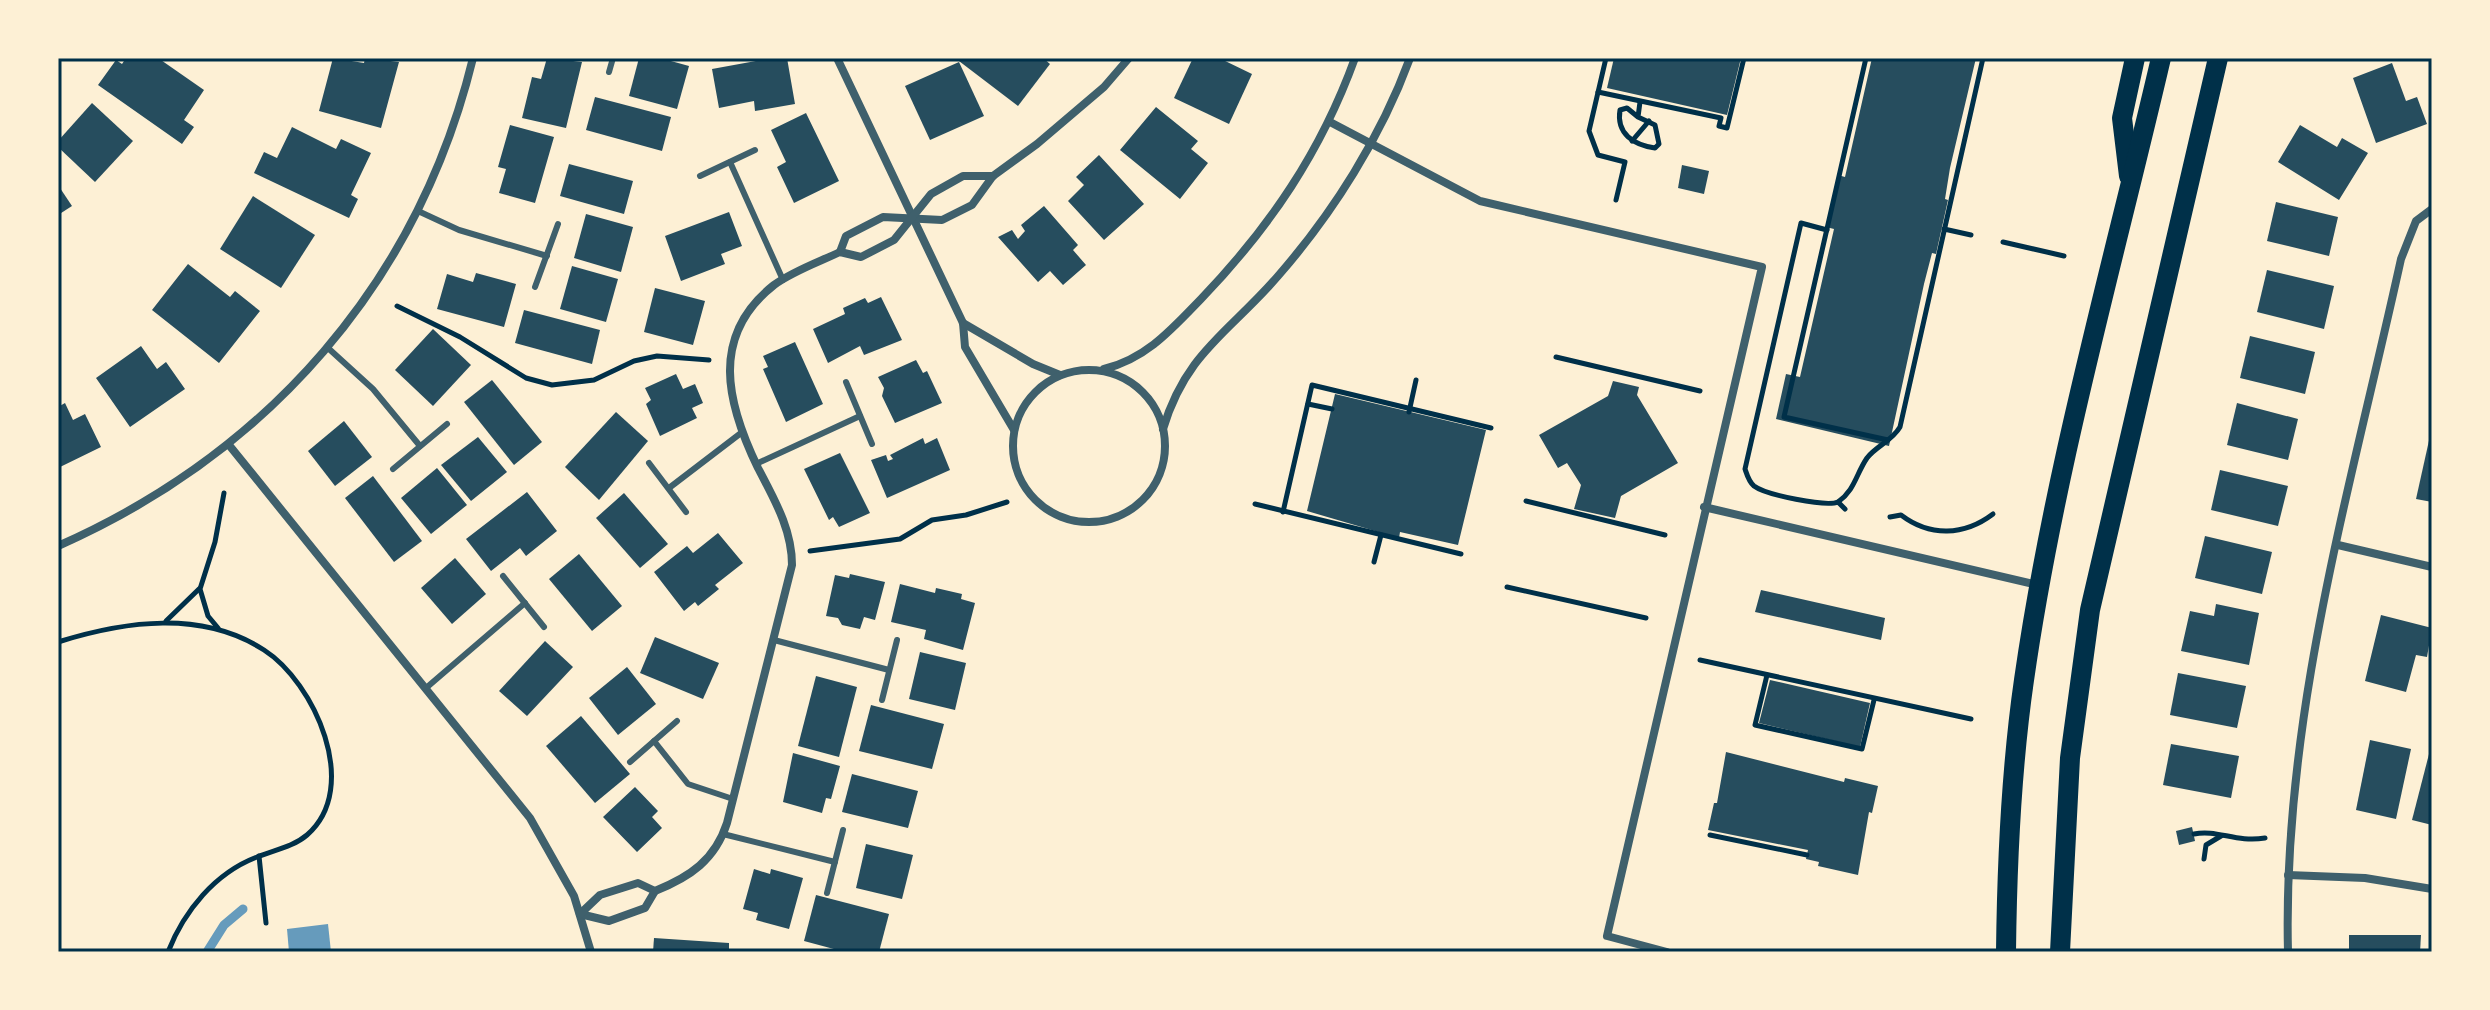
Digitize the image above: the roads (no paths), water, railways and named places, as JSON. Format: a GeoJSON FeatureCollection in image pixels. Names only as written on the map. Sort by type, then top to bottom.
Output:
{"type":"FeatureCollection","features":[{"type":"Feature","properties":{"kind":"main road"},"geometry":{"type":"LineString","coordinates":[[2130,190],[2122,118],[2135,58]]}},
{"type":"Feature","properties":{"kind":"main road"},"geometry":{"type":"LineString","coordinates":[[2006,952],[2013,776],[2040,585],[2161,58]]}},
{"type":"Feature","properties":{"kind":"main road"},"geometry":{"type":"LineString","coordinates":[[2060,952],[2070,758],[2090,610],[2218,58]]}},
{"type":"Feature","properties":{"kind":"street"},"geometry":{"type":"LineString","coordinates":[[58,546],[170,488],[229,445],[283,396],[328,348],[359,309],[418,211],[451,132],[473,58]]}},
{"type":"Feature","properties":{"kind":"street"},"geometry":{"type":"LineString","coordinates":[[837,58],[963,323],[965,347],[1014,430]]}},
{"type":"Feature","properties":{"kind":"street"},"geometry":{"type":"LineString","coordinates":[[840,252],[846,236],[883,217],[942,220],[972,205],[993,176],[1037,144],[1104,87],[1129,58]]}},
{"type":"Feature","properties":{"kind":"street"},"geometry":{"type":"LineString","coordinates":[[963,323],[1026,361],[1060,375],[1100,370],[1147,351],[1242,256],[1278,210],[1330,122],[1355,58]]}},
{"type":"Feature","properties":{"kind":"street"},"geometry":{"type":"LineString","coordinates":[[1060,375],[1031,397],[1014,430],[1014,463],[1029,493],[1054,514],[1085,522],[1118,516],[1145,497],[1161,467],[1163,430],[1174,395],[1191,366],[1288,264],[1332,205],[1370,143],[1410,58]]}},
{"type":"Feature","properties":{"kind":"street"},"geometry":{"type":"LineString","coordinates":[[1330,122],[1458,191],[1495,205],[1762,267],[1607,936],[1667,952]]}},
{"type":"Feature","properties":{"kind":"street"},"geometry":{"type":"LineString","coordinates":[[580,914],[609,921],[645,908],[655,891],[693,873],[711,855],[723,834],[733,799],[790,581],[792,551],[787,528],[741,433],[730,391],[734,343],[752,306],[783,280],[840,252],[861,257],[894,240],[931,194],[963,176],[993,176]]}},
{"type":"Feature","properties":{"kind":"street"},"geometry":{"type":"LineString","coordinates":[[2288,952],[2288,875],[2305,707],[2401,259],[2416,221],[2430,210]]}},
{"type":"Feature","properties":{"kind":"street"},"geometry":{"type":"LineString","coordinates":[[1100,370],[1128,381],[1140,390],[1158,415],[1163,430]]}},
{"type":"Feature","properties":{"kind":"street"},"geometry":{"type":"LineString","coordinates":[[229,445],[530,818],[554,856],[580,914],[591,952]]}},
{"type":"Feature","properties":{"kind":"street"},"geometry":{"type":"LineString","coordinates":[[1704,507],[2040,585]]}},
{"type":"Feature","properties":{"kind":"street"},"geometry":{"type":"LineString","coordinates":[[2338,545],[2432,567]]}},
{"type":"Feature","properties":{"kind":"street"},"geometry":{"type":"LineString","coordinates":[[2288,875],[2365,878],[2432,889]]}},
{"type":"Feature","properties":{"kind":"street"},"geometry":{"type":"LineString","coordinates":[[580,914],[600,895],[638,883],[655,891]]}},
{"type":"Feature","properties":{"kind":"lane"},"geometry":{"type":"LineString","coordinates":[[609,72],[613,58]]}},
{"type":"Feature","properties":{"kind":"lane"},"geometry":{"type":"LineString","coordinates":[[700,176],[755,150]]}},
{"type":"Feature","properties":{"kind":"lane"},"geometry":{"type":"LineString","coordinates":[[730,162],[783,280]]}},
{"type":"Feature","properties":{"kind":"lane"},"geometry":{"type":"LineString","coordinates":[[418,211],[459,230],[547,256]]}},
{"type":"Feature","properties":{"kind":"lane"},"geometry":{"type":"LineString","coordinates":[[535,287],[558,224]]}},
{"type":"Feature","properties":{"kind":"lane"},"geometry":{"type":"LineString","coordinates":[[328,348],[373,389],[420,446]]}},
{"type":"Feature","properties":{"kind":"lane"},"geometry":{"type":"LineString","coordinates":[[846,382],[872,444]]}},
{"type":"Feature","properties":{"kind":"lane"},"geometry":{"type":"LineString","coordinates":[[756,464],[860,416]]}},
{"type":"Feature","properties":{"kind":"lane"},"geometry":{"type":"LineString","coordinates":[[393,469],[447,424]]}},
{"type":"Feature","properties":{"kind":"lane"},"geometry":{"type":"LineString","coordinates":[[669,488],[741,433]]}},
{"type":"Feature","properties":{"kind":"lane"},"geometry":{"type":"LineString","coordinates":[[649,463],[686,512]]}},
{"type":"Feature","properties":{"kind":"lane"},"geometry":{"type":"LineString","coordinates":[[503,576],[544,627]]}},
{"type":"Feature","properties":{"kind":"lane"},"geometry":{"type":"LineString","coordinates":[[426,688],[525,603]]}},
{"type":"Feature","properties":{"kind":"lane"},"geometry":{"type":"LineString","coordinates":[[774,640],[889,670]]}},
{"type":"Feature","properties":{"kind":"lane"},"geometry":{"type":"LineString","coordinates":[[882,700],[897,640]]}},
{"type":"Feature","properties":{"kind":"lane"},"geometry":{"type":"LineString","coordinates":[[630,762],[677,721]]}},
{"type":"Feature","properties":{"kind":"lane"},"geometry":{"type":"LineString","coordinates":[[654,741],[688,784],[733,799]]}},
{"type":"Feature","properties":{"kind":"lane"},"geometry":{"type":"LineString","coordinates":[[827,893],[843,830]]}},
{"type":"Feature","properties":{"kind":"lane"},"geometry":{"type":"LineString","coordinates":[[723,834],[835,862]]}},
{"type":"Feature","properties":{"kind":"water"},"geometry":{"type":"Polygon","coordinates":[[[328,924],[331,952],[289,952],[287,929],[328,924]]]}},
{"type":"Feature","properties":{"kind":"waterway"},"geometry":{"type":"LineString","coordinates":[[207,952],[224,925],[243,909]]}}]}
